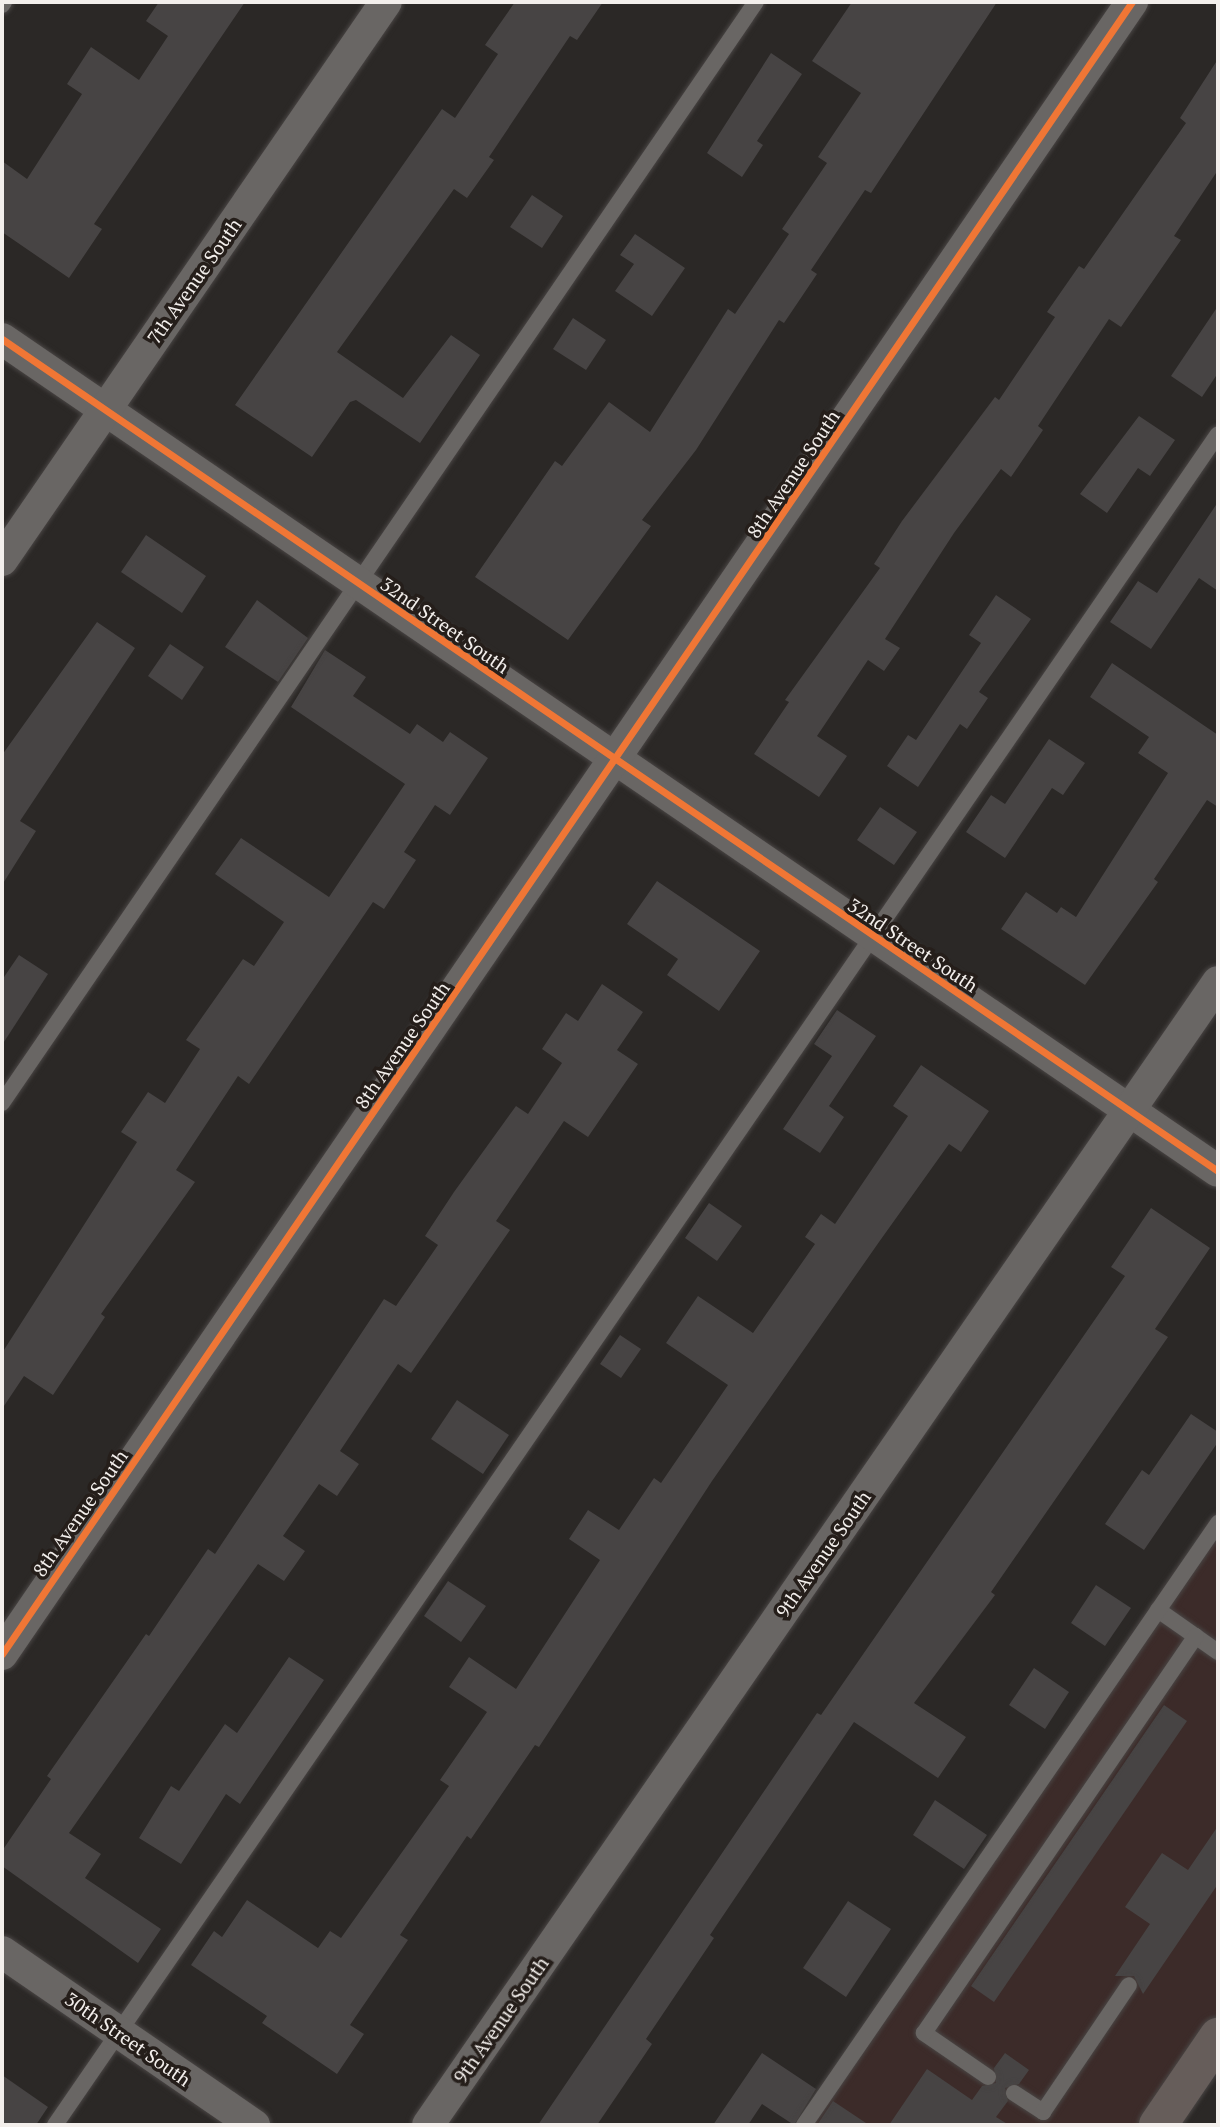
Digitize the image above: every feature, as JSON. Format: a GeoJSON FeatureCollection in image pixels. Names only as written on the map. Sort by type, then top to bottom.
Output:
{"type":"FeatureCollection","features":[{"type":"Feature","properties":{"kind":"highway"},"geometry":{"type":"LineString","coordinates":[[1158,2125],[1218,2037]]}},
{"type":"Feature","properties":{"kind":"street","name":"7th Avenue South"},"geometry":{"type":"LineString","coordinates":[[2,560],[386,2]]}},
{"type":"Feature","properties":{"kind":"street","name":"8th Avenue South"},"geometry":{"type":"LineString","coordinates":[[2,1654],[616,762],[1132,2]]}},
{"type":"Feature","properties":{"kind":"street","name":"32nd Street South"},"geometry":{"type":"LineString","coordinates":[[2,339],[616,762],[1218,1171]]}},
{"type":"Feature","properties":{"kind":"street","name":"9th Avenue South"},"geometry":{"type":"LineString","coordinates":[[428,2125],[1218,982]]}},
{"type":"Feature","properties":{"kind":"street","name":"30th Street South"},"geometry":{"type":"LineString","coordinates":[[2,1952],[254,2125]]}},
{"type":"Feature","properties":{"kind":"lane"},"geometry":{"type":"LineString","coordinates":[[2,1103],[756,2]]}},
{"type":"Feature","properties":{"kind":"lane"},"geometry":{"type":"LineString","coordinates":[[55,2125],[1218,434]]}},
{"type":"Feature","properties":{"kind":"lane"},"geometry":{"type":"LineString","coordinates":[[804,2125],[1218,1523]]}},
{"type":"Feature","properties":{"kind":"lane"},"geometry":{"type":"LineString","coordinates":[[1158,1610],[1218,1652]]}},
{"type":"Feature","properties":{"kind":"lane"},"geometry":{"type":"LineString","coordinates":[[988,2077],[924,2033],[1196,1636]]}},
{"type":"Feature","properties":{"kind":"lane"},"geometry":{"type":"LineString","coordinates":[[1014,2093],[1043,2112],[1129,1985]]}},
{"type":"Feature","properties":{"kind":"shaded area"},"geometry":{"type":"Polygon","coordinates":[[[1218,1523],[1218,2037],[1158,2125],[804,2125],[1218,1523]]]}},
{"type":"Feature","properties":{"kind":"building"},"geometry":{"type":"Polygon","coordinates":[[[159,2],[245,2],[94,224],[102,229],[69,278],[2,232],[2,161],[27,179],[82,94],[67,84],[91,47],[139,80],[168,36],[146,21],[159,2]]]}},
{"type":"Feature","properties":{"kind":"building"},"geometry":{"type":"Polygon","coordinates":[[[515,2],[603,2],[577,40],[570,36],[489,157],[494,160],[467,198],[454,189],[337,352],[403,398],[451,335],[480,355],[420,443],[356,400],[350,402],[312,457],[235,405],[442,109],[455,118],[498,54],[485,45],[515,2]]]}},
{"type":"Feature","properties":{"kind":"building"},"geometry":{"type":"Polygon","coordinates":[[[852,2],[997,2],[871,193],[865,190],[811,270],[817,274],[784,323],[779,320],[696,450],[642,520],[651,526],[568,640],[475,577],[555,461],[562,466],[609,402],[650,432],[728,309],[735,314],[789,234],[782,229],[827,163],[818,157],[861,93],[812,61],[852,2]]]}},
{"type":"Feature","properties":{"kind":"building"},"geometry":{"type":"Polygon","coordinates":[[[771,53],[802,74],[757,141],[763,145],[742,177],[707,153],[771,53]]]}},
{"type":"Feature","properties":{"kind":"building"},"geometry":{"type":"Polygon","coordinates":[[[1218,59],[1218,170],[1174,236],[1181,240],[1121,327],[1109,319],[1038,426],[1043,430],[1011,477],[1001,469],[954,533],[885,639],[900,648],[884,671],[868,660],[817,736],[847,756],[819,797],[754,754],[789,702],[785,700],[880,568],[874,564],[902,521],[995,397],[999,400],[1055,317],[1047,312],[1079,266],[1084,269],[1186,123],[1180,118],[1218,59]]]}},
{"type":"Feature","properties":{"kind":"building"},"geometry":{"type":"Polygon","coordinates":[[[532,195],[563,216],[542,248],[510,227],[532,195]]]}},
{"type":"Feature","properties":{"kind":"building"},"geometry":{"type":"Polygon","coordinates":[[[635,234],[685,268],[652,316],[615,291],[634,264],[620,255],[635,234]]]}},
{"type":"Feature","properties":{"kind":"building"},"geometry":{"type":"Polygon","coordinates":[[[1218,306],[1218,373],[1202,397],[1171,376],[1218,306]]]}},
{"type":"Feature","properties":{"kind":"building"},"geometry":{"type":"Polygon","coordinates":[[[573,318],[606,340],[586,370],[553,349],[573,318]]]}},
{"type":"Feature","properties":{"kind":"building"},"geometry":{"type":"Polygon","coordinates":[[[1139,416],[1175,440],[1150,476],[1138,468],[1107,513],[1080,494],[1139,416]]]}},
{"type":"Feature","properties":{"kind":"building"},"geometry":{"type":"Polygon","coordinates":[[[1218,502],[1218,591],[1199,578],[1151,649],[1110,622],[1138,581],[1157,593],[1218,502]]]}},
{"type":"Feature","properties":{"kind":"building"},"geometry":{"type":"Polygon","coordinates":[[[146,535],[206,576],[182,613],[121,572],[146,535]]]}},
{"type":"Feature","properties":{"kind":"building"},"geometry":{"type":"Polygon","coordinates":[[[996,595],[1031,619],[979,692],[988,698],[967,729],[960,724],[918,787],[887,766],[908,735],[916,740],[981,643],[969,635],[996,595]]]}},
{"type":"Feature","properties":{"kind":"building"},"geometry":{"type":"Polygon","coordinates":[[[257,600],[308,638],[278,682],[225,647],[257,600]]]}},
{"type":"Feature","properties":{"kind":"building"},"geometry":{"type":"Polygon","coordinates":[[[97,622],[135,648],[20,821],[36,831],[2,885],[2,755],[97,622]]]}},
{"type":"Feature","properties":{"kind":"building"},"geometry":{"type":"Polygon","coordinates":[[[170,644],[204,667],[182,700],[148,676],[170,644]]]}},
{"type":"Feature","properties":{"kind":"building"},"geometry":{"type":"Polygon","coordinates":[[[325,650],[366,677],[353,696],[410,734],[417,724],[443,742],[450,732],[488,758],[450,815],[435,805],[404,852],[416,860],[384,909],[373,902],[249,1084],[238,1076],[176,1170],[195,1182],[101,1314],[105,1317],[53,1395],[24,1376],[2,1409],[2,1353],[137,1142],[121,1132],[148,1092],[165,1103],[200,1049],[186,1040],[243,959],[254,966],[284,922],[215,874],[241,838],[329,897],[405,784],[291,707],[325,650]]]}},
{"type":"Feature","properties":{"kind":"building"},"geometry":{"type":"Polygon","coordinates":[[[1112,663],[1218,735],[1218,807],[1207,800],[1154,879],[1158,882],[1085,985],[1001,929],[1026,892],[1057,913],[1061,907],[1076,917],[1168,773],[1138,753],[1149,737],[1090,697],[1112,663]]]}},
{"type":"Feature","properties":{"kind":"building"},"geometry":{"type":"Polygon","coordinates":[[[1049,739],[1085,763],[1063,795],[1052,788],[1005,858],[966,832],[991,795],[1005,804],[1049,739]]]}},
{"type":"Feature","properties":{"kind":"building"},"geometry":{"type":"Polygon","coordinates":[[[880,807],[917,832],[894,865],[857,840],[880,807]]]}},
{"type":"Feature","properties":{"kind":"building"},"geometry":{"type":"Polygon","coordinates":[[[657,881],[760,951],[719,1011],[667,975],[678,959],[627,924],[657,881]]]}},
{"type":"Feature","properties":{"kind":"building"},"geometry":{"type":"Polygon","coordinates":[[[19,955],[48,974],[2,1045],[2,980],[19,955]]]}},
{"type":"Feature","properties":{"kind":"building"},"geometry":{"type":"Polygon","coordinates":[[[602,984],[643,1012],[617,1050],[638,1064],[588,1137],[564,1121],[496,1221],[510,1230],[411,1373],[398,1364],[340,1451],[359,1464],[337,1496],[319,1484],[283,1536],[305,1551],[284,1581],[258,1564],[69,1833],[101,1854],[85,1878],[161,1929],[138,1963],[2,1866],[2,1851],[51,1779],[47,1776],[146,1634],[149,1636],[208,1549],[215,1554],[384,1299],[396,1306],[438,1245],[425,1236],[454,1192],[516,1106],[528,1114],[562,1063],[542,1049],[566,1013],[578,1021],[602,984]]]}},
{"type":"Feature","properties":{"kind":"building"},"geometry":{"type":"Polygon","coordinates":[[[837,1010],[876,1036],[829,1106],[844,1117],[820,1153],[783,1129],[832,1056],[814,1044],[837,1010]]]}},
{"type":"Feature","properties":{"kind":"building"},"geometry":{"type":"Polygon","coordinates":[[[921,1065],[989,1111],[961,1152],[949,1144],[712,1481],[539,1747],[535,1745],[471,1839],[467,1836],[400,1935],[408,1940],[350,2025],[364,2034],[337,2074],[262,2023],[267,2016],[191,1965],[214,1931],[222,1937],[247,1900],[318,1948],[330,1931],[341,1938],[449,1786],[440,1780],[487,1712],[449,1687],[469,1657],[516,1689],[600,1560],[569,1539],[588,1510],[619,1530],[654,1478],[661,1483],[728,1385],[666,1343],[698,1296],[753,1333],[815,1244],[805,1237],[821,1214],[835,1224],[908,1116],[893,1106],[921,1065]]]}},
{"type":"Feature","properties":{"kind":"building"},"geometry":{"type":"Polygon","coordinates":[[[709,1203],[742,1226],[717,1261],[685,1238],[709,1203]]]}},
{"type":"Feature","properties":{"kind":"building"},"geometry":{"type":"Polygon","coordinates":[[[1151,1208],[1210,1248],[1155,1329],[1168,1337],[991,1592],[995,1595],[914,1703],[966,1737],[938,1778],[854,1722],[710,1935],[714,1938],[646,2039],[652,2044],[597,2125],[538,2125],[817,1713],[821,1715],[1125,1276],[1111,1267],[1151,1208]]]}},
{"type":"Feature","properties":{"kind":"building"},"geometry":{"type":"Polygon","coordinates":[[[620,1335],[641,1349],[621,1378],[600,1364],[620,1335]]]}},
{"type":"Feature","properties":{"kind":"building"},"geometry":{"type":"Polygon","coordinates":[[[457,1400],[509,1435],[483,1474],[431,1439],[457,1400]]]}},
{"type":"Feature","properties":{"kind":"building"},"geometry":{"type":"Polygon","coordinates":[[[1191,1414],[1218,1432],[1218,1442],[1144,1550],[1105,1524],[1142,1470],[1149,1475],[1191,1414]]]}},
{"type":"Feature","properties":{"kind":"building"},"geometry":{"type":"Polygon","coordinates":[[[448,1581],[486,1606],[461,1642],[424,1616],[448,1581]]]}},
{"type":"Feature","properties":{"kind":"building"},"geometry":{"type":"Polygon","coordinates":[[[1096,1585],[1131,1608],[1105,1646],[1071,1623],[1096,1585]]]}},
{"type":"Feature","properties":{"kind":"building"},"geometry":{"type":"Polygon","coordinates":[[[289,1657],[324,1680],[240,1804],[226,1794],[181,1864],[139,1838],[171,1786],[179,1791],[225,1724],[237,1733],[289,1657]]]}},
{"type":"Feature","properties":{"kind":"building"},"geometry":{"type":"Polygon","coordinates":[[[1034,1668],[1069,1692],[1045,1729],[1009,1705],[1034,1668]]]}},
{"type":"Feature","properties":{"kind":"building"},"geometry":{"type":"Polygon","coordinates":[[[1164,1705],[1187,1721],[994,2002],[971,1986],[1164,1705]]]}},
{"type":"Feature","properties":{"kind":"building"},"geometry":{"type":"Polygon","coordinates":[[[935,1800],[987,1835],[964,1869],[913,1835],[935,1800]]]}},
{"type":"Feature","properties":{"kind":"building"},"geometry":{"type":"Polygon","coordinates":[[[1218,1826],[1218,1884],[1143,1994],[1134,1976],[1115,1976],[1150,1924],[1125,1907],[1162,1853],[1188,1870],[1218,1826]]]}},
{"type":"Feature","properties":{"kind":"building"},"geometry":{"type":"Polygon","coordinates":[[[848,1901],[891,1929],[846,1997],[803,1968],[848,1901]]]}},
{"type":"Feature","properties":{"kind":"building"},"geometry":{"type":"Polygon","coordinates":[[[762,2053],[816,2089],[794,2125],[762,2104],[748,2125],[713,2125],[762,2053]]]}},
{"type":"Feature","properties":{"kind":"building"},"geometry":{"type":"Polygon","coordinates":[[[1005,2053],[1029,2070],[1019,2084],[1005,2088],[1008,2101],[996,2117],[1009,2125],[889,2125],[927,2069],[972,2100],[982,2086],[996,2083],[994,2068],[1005,2053]]]}},
{"type":"Feature","properties":{"kind":"building"},"geometry":{"type":"Polygon","coordinates":[[[2,2075],[48,2107],[36,2125],[2,2125],[2,2075]]]}},
{"type":"Feature","properties":{"kind":"building"},"geometry":{"type":"Polygon","coordinates":[[[833,2101],[869,2125],[817,2125],[833,2101]]]}},
{"type":"Feature","properties":{"kind":"cycle path"},"geometry":{"type":"LineString","coordinates":[[2,1654],[1132,2]]}},
{"type":"Feature","properties":{"kind":"cycle path"},"geometry":{"type":"LineString","coordinates":[[2,339],[1218,1171]]}}]}
